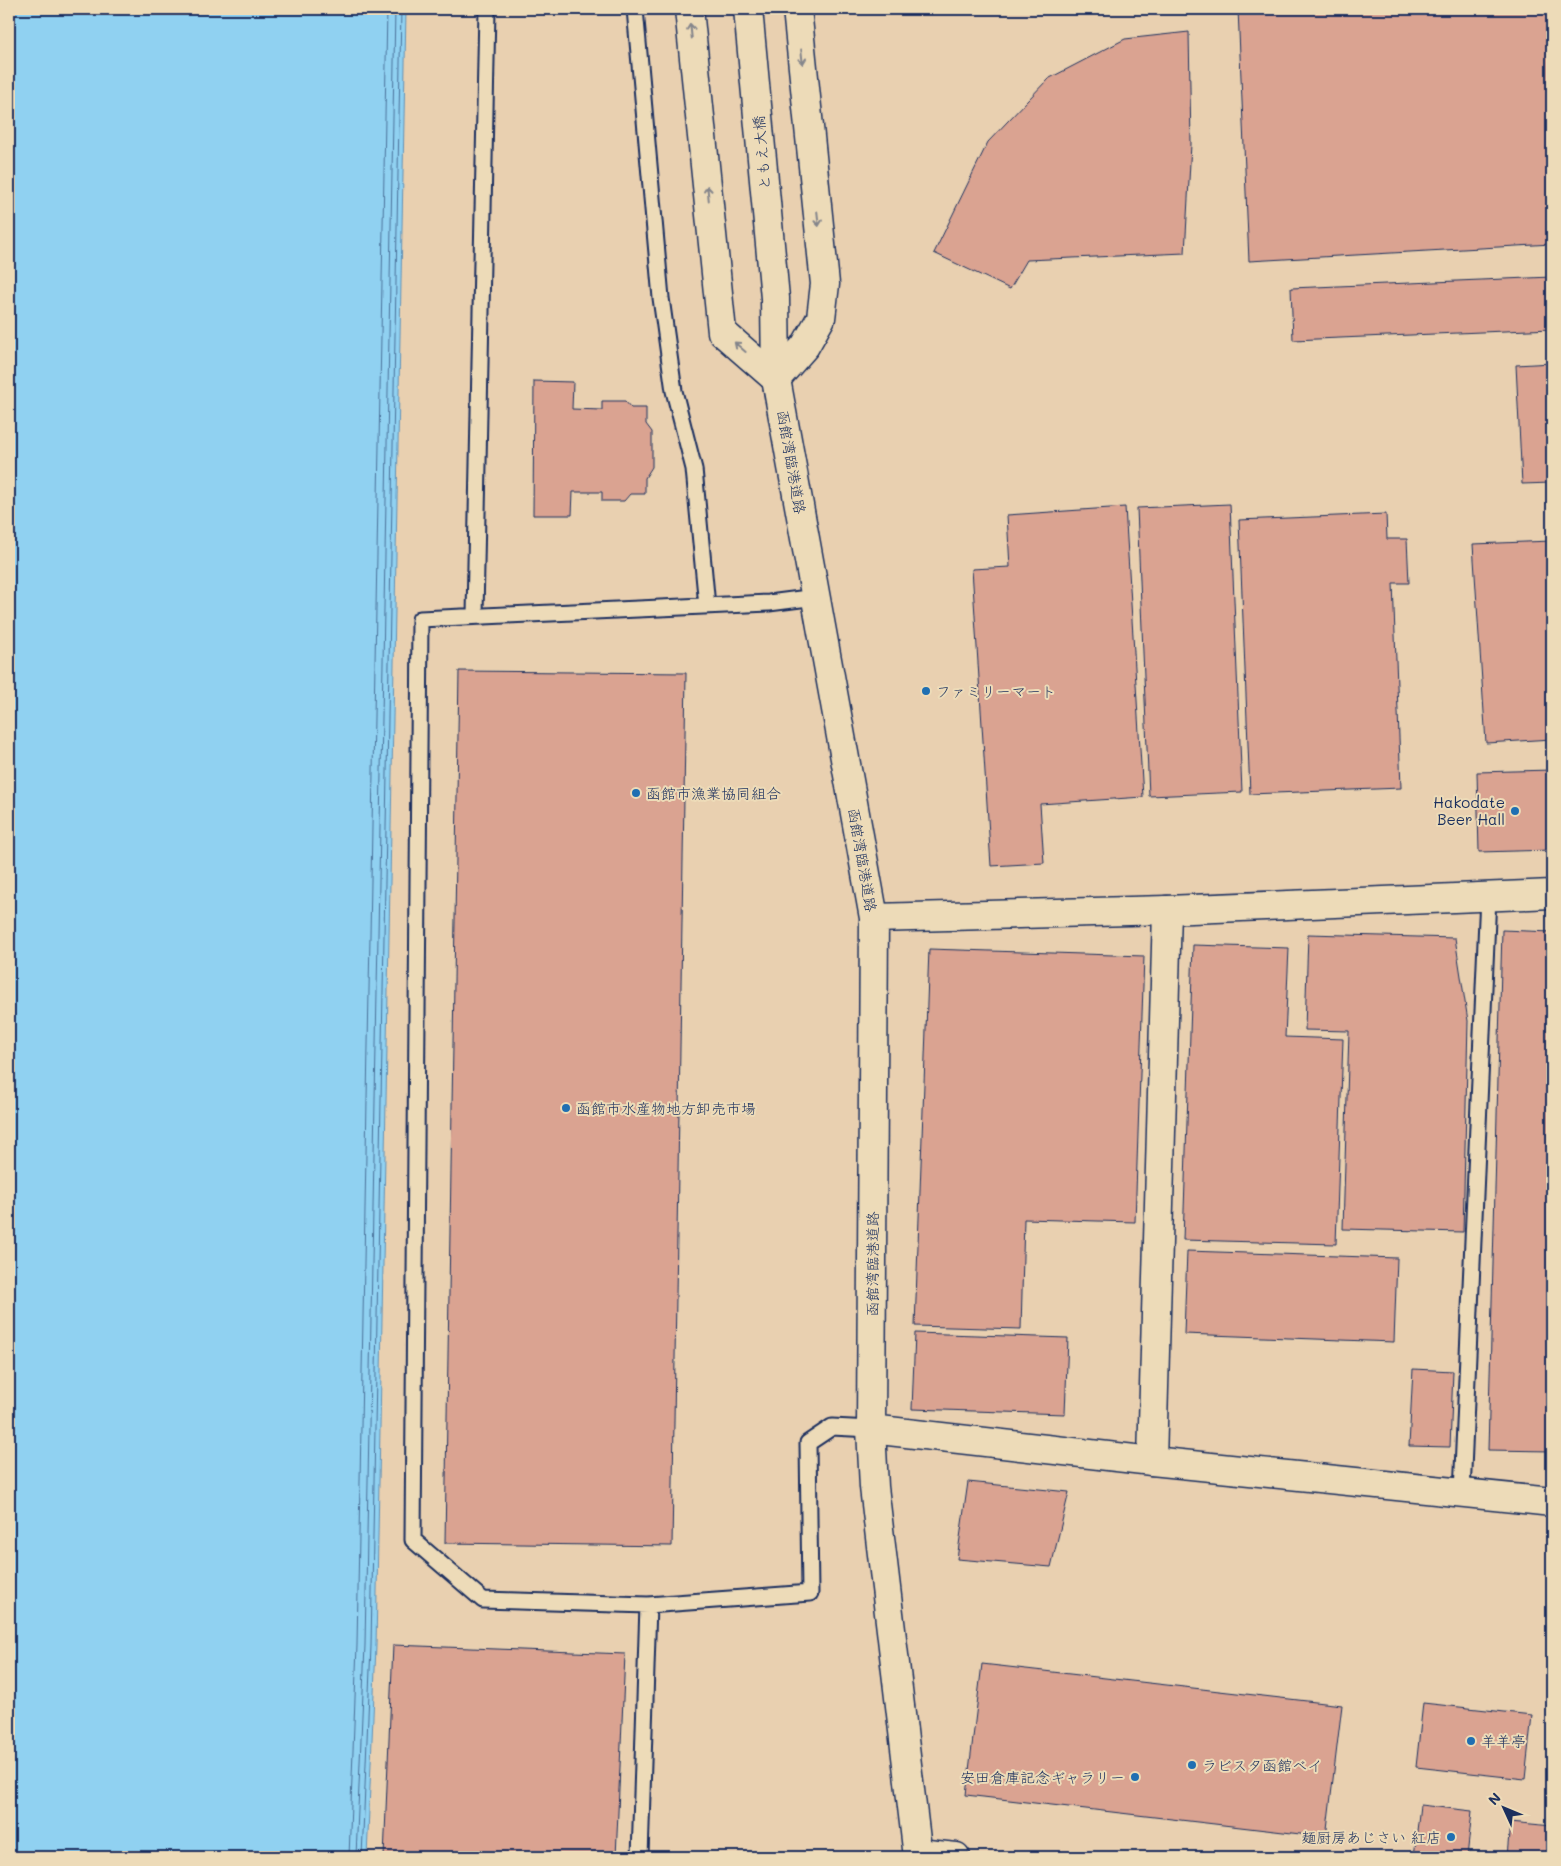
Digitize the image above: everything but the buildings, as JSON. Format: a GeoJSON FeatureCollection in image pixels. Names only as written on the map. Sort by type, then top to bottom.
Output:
{"type":"FeatureCollection","features":[{"type":"Feature","properties":{"kind":"street"},"geometry":{"type":"LineString","coordinates":[[689,9],[722,332],[776,379],[805,346],[821,318],[824,284],[798,9]]}},
{"type":"Feature","properties":{"kind":"street","name":"ともえ大橋"},"geometry":{"type":"LineString","coordinates":[[748,9],[775,298]]}},
{"type":"Feature","properties":{"kind":"street","name":"函館湾臨港道路"},"geometry":{"type":"LineString","coordinates":[[775,298],[776,379],[874,918],[872,1429],[874,1487],[918,1855]]}},
{"type":"Feature","properties":{"kind":"street"},"geometry":{"type":"LineString","coordinates":[[874,918],[1167,910],[1552,894]]}},
{"type":"Feature","properties":{"kind":"street"},"geometry":{"type":"LineString","coordinates":[[1152,1461],[1167,910]]}},
{"type":"Feature","properties":{"kind":"street"},"geometry":{"type":"LineString","coordinates":[[872,1429],[1152,1461],[1552,1502]]}},
{"type":"Feature","properties":{"kind":"street"},"geometry":{"type":"LineString","coordinates":[[918,1855],[956,1857]]}},
{"type":"Feature","properties":{"kind":"lane"},"geometry":{"type":"LineString","coordinates":[[474,615],[487,9]]}},
{"type":"Feature","properties":{"kind":"lane"},"geometry":{"type":"LineString","coordinates":[[635,9],[661,298],[674,391],[694,469],[707,606]]}},
{"type":"Feature","properties":{"kind":"lane"},"geometry":{"type":"LineString","coordinates":[[816,597],[769,603],[474,615],[420,619],[413,1540],[483,1600],[648,1605],[810,1594],[808,1443],[832,1427],[872,1429]]}},
{"type":"Feature","properties":{"kind":"lane"},"geometry":{"type":"LineString","coordinates":[[1462,1493],[1488,896]]}},
{"type":"Feature","properties":{"kind":"lane"},"geometry":{"type":"LineString","coordinates":[[640,1857],[648,1605]]}},
{"type":"Feature","properties":{"kind":"water"},"geometry":{"type":"Polygon","coordinates":[[[9,9],[406,9],[376,1646],[367,1857],[9,1857],[9,9]]]}},
{"type":"Feature","properties":{"kind":"place","name":"ファミリーマート"},"geometry":{"type":"Point","coordinates":[926,691]}},
{"type":"Feature","properties":{"kind":"place","name":"函館市漁業協同組合"},"geometry":{"type":"Point","coordinates":[636,793]}},
{"type":"Feature","properties":{"kind":"place","name":"Hakodate Beer Hall"},"geometry":{"type":"Point","coordinates":[1515,811]}},
{"type":"Feature","properties":{"kind":"place","name":"函館市水産物地方卸売市場"},"geometry":{"type":"Point","coordinates":[566,1108]}},
{"type":"Feature","properties":{"kind":"place","name":"羊羊亭"},"geometry":{"type":"Point","coordinates":[1471,1741]}},
{"type":"Feature","properties":{"kind":"place","name":"ラビスタ函館ベイ"},"geometry":{"type":"Point","coordinates":[1192,1765]}},
{"type":"Feature","properties":{"kind":"place","name":"安田倉庫記念ギャラリー"},"geometry":{"type":"Point","coordinates":[1135,1777]}},
{"type":"Feature","properties":{"kind":"place","name":"麺厨房あじさい 紅店"},"geometry":{"type":"Point","coordinates":[1451,1837]}}]}
